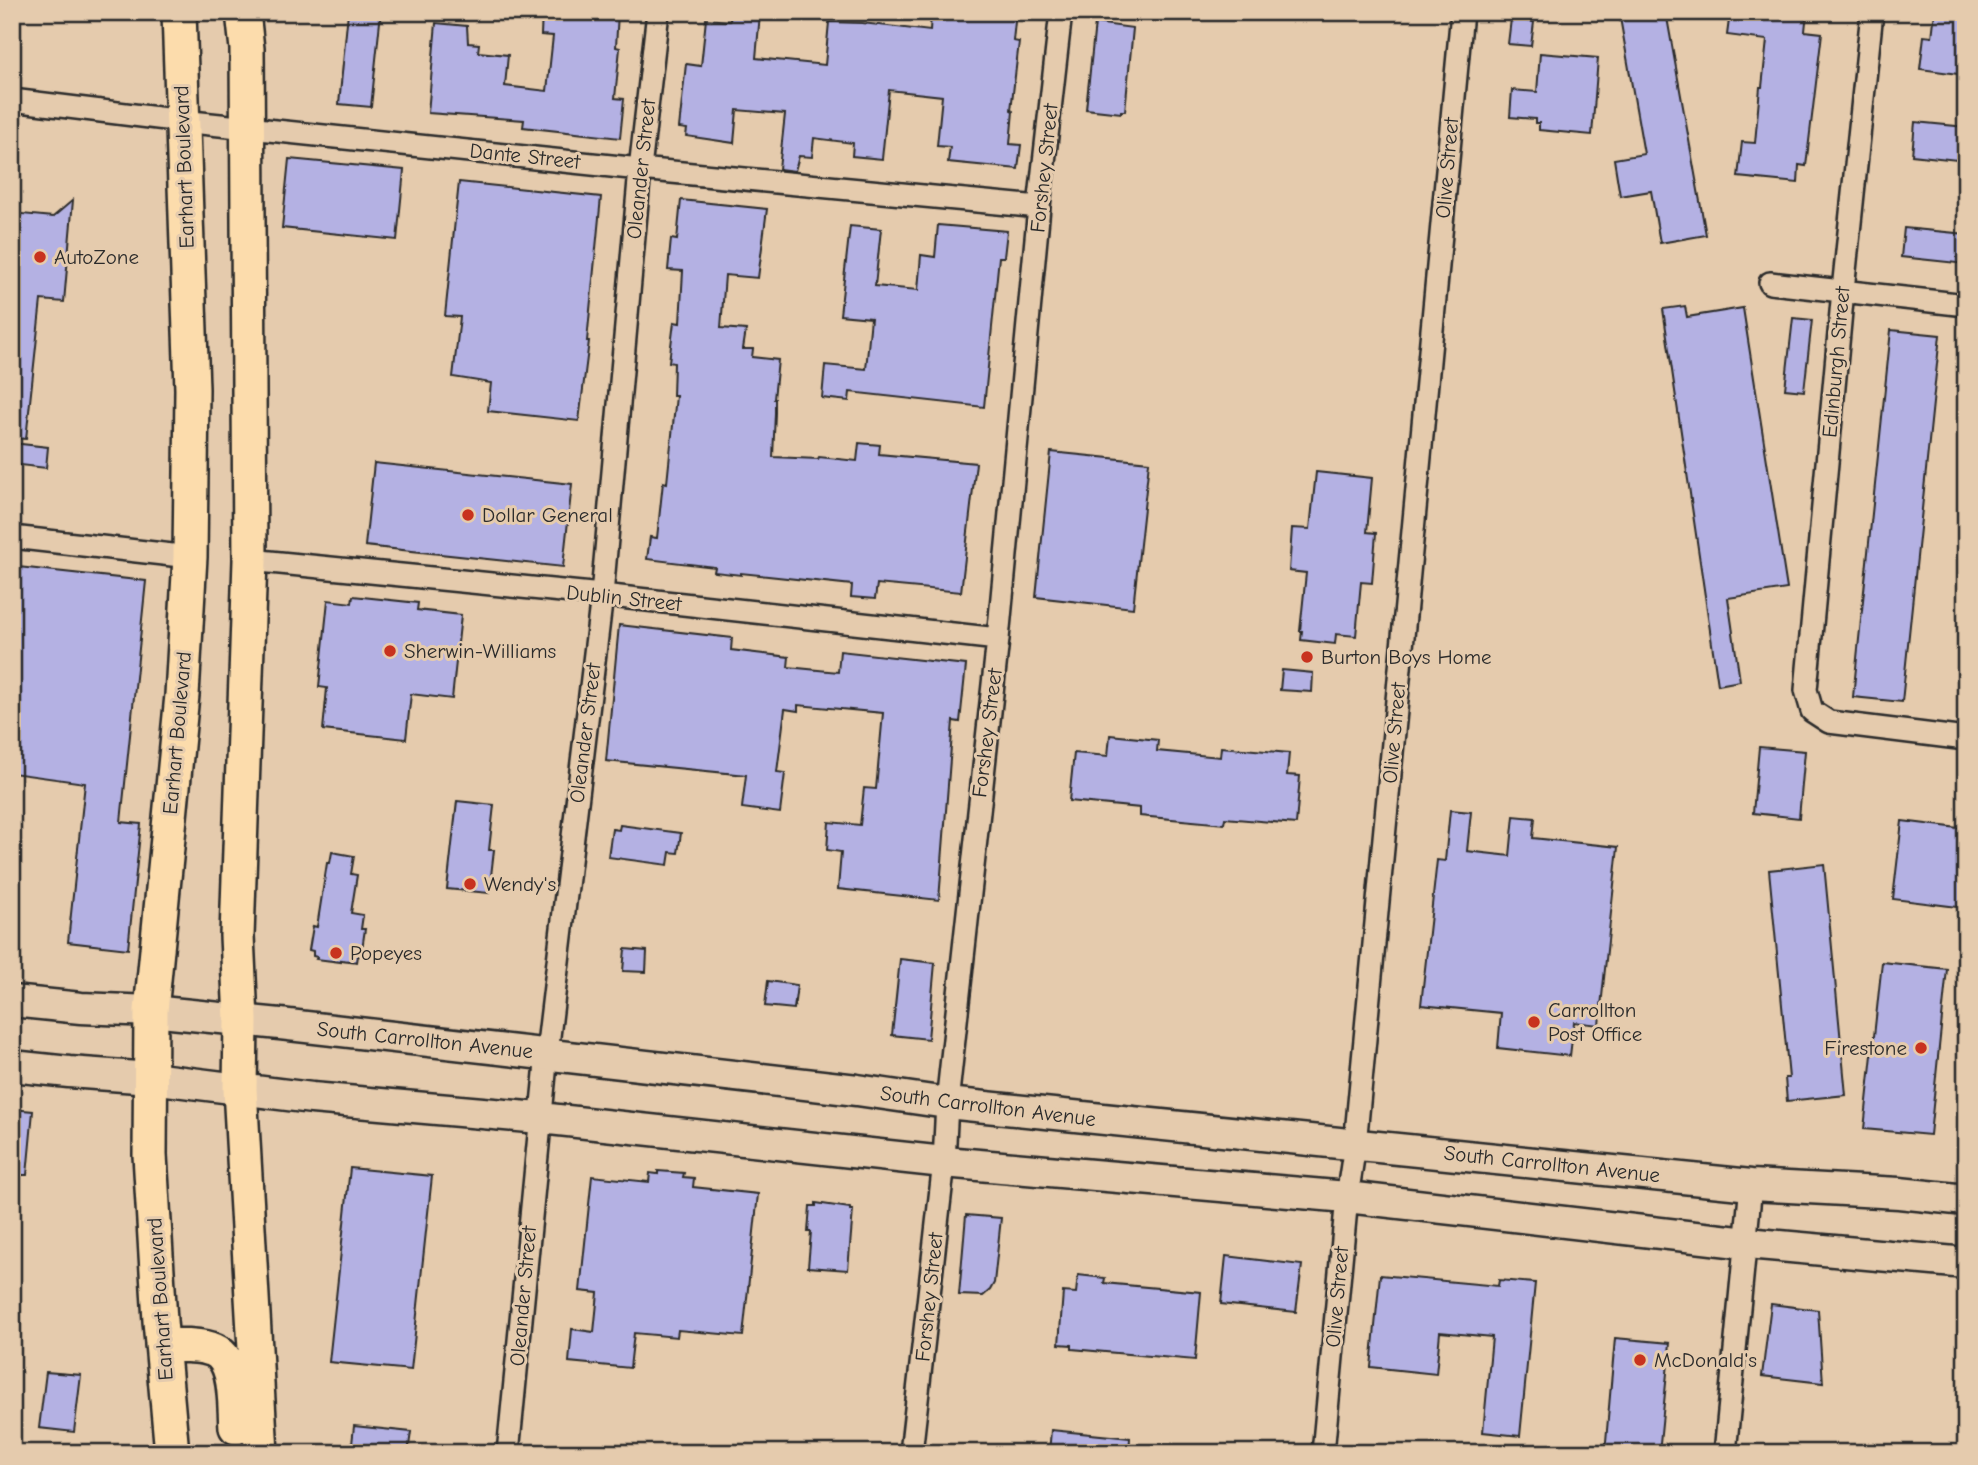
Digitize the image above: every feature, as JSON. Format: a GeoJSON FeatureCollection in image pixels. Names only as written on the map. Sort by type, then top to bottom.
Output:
{"type":"FeatureCollection","features":[{"type":"Feature","properties":{"kind":"main road","name":"Earhart Boulevard"},"geometry":{"type":"LineString","coordinates":[[172,1453],[150,1155],[151,1011],[181,695],[190,557],[192,389],[179,12]]}},
{"type":"Feature","properties":{"kind":"main road"},"geometry":{"type":"LineString","coordinates":[[243,12],[247,49],[250,560],[237,936],[241,1020],[240,1089],[261,1453]]}},
{"type":"Feature","properties":{"kind":"main road","name":"South Carrollton Avenue"},"geometry":{"type":"LineString","coordinates":[[12,1001],[241,1020],[547,1053],[947,1103],[1355,1145],[1751,1185],[1899,1193],[1966,1200]]}},
{"type":"Feature","properties":{"kind":"main road"},"geometry":{"type":"LineString","coordinates":[[12,1066],[151,1078],[312,1098],[540,1118],[944,1162],[1346,1197],[1747,1243],[1966,1264]]}},
{"type":"Feature","properties":{"kind":"main road"},"geometry":{"type":"LineString","coordinates":[[162,1345],[200,1346],[214,1349],[224,1356],[233,1382],[236,1430],[244,1453]]}},
{"type":"Feature","properties":{"kind":"street"},"geometry":{"type":"LineString","coordinates":[[247,49],[251,12]]}},
{"type":"Feature","properties":{"kind":"street","name":"Oleander Street"},"geometry":{"type":"LineString","coordinates":[[508,1453],[547,1053],[602,595],[640,169],[658,12]]}},
{"type":"Feature","properties":{"kind":"street","name":"Forshey Street"},"geometry":{"type":"LineString","coordinates":[[911,1453],[944,1162],[947,1103],[998,639],[1039,207],[1061,12]]}},
{"type":"Feature","properties":{"kind":"street","name":"Olive Street"},"geometry":{"type":"LineString","coordinates":[[1322,1453],[1346,1197],[1355,1145],[1462,12]]}},
{"type":"Feature","properties":{"kind":"street","name":"Edinburgh Street"},"geometry":{"type":"LineString","coordinates":[[1872,12],[1805,690],[1812,710],[1829,722],[1966,739]]}},
{"type":"Feature","properties":{"kind":"street","name":"Dante Street"},"geometry":{"type":"LineString","coordinates":[[12,100],[182,121],[640,169],[1039,207]]}},
{"type":"Feature","properties":{"kind":"street"},"geometry":{"type":"LineString","coordinates":[[1770,283],[1966,305]]}},
{"type":"Feature","properties":{"kind":"street"},"geometry":{"type":"LineString","coordinates":[[12,537],[190,557]]}},
{"type":"Feature","properties":{"kind":"street","name":"Dublin Street"},"geometry":{"type":"LineString","coordinates":[[250,560],[602,595],[998,639]]}},
{"type":"Feature","properties":{"kind":"street"},"geometry":{"type":"LineString","coordinates":[[1725,1453],[1751,1185]]}},
{"type":"Feature","properties":{"kind":"building"},"geometry":{"type":"Polygon","coordinates":[[[348,12],[381,12],[371,107],[339,104],[348,12]]]}},
{"type":"Feature","properties":{"kind":"building"},"geometry":{"type":"Polygon","coordinates":[[[542,12],[618,12],[616,47],[620,48],[615,98],[624,99],[620,138],[523,127],[524,120],[428,113],[436,23],[467,26],[468,43],[479,44],[478,52],[508,55],[505,86],[547,91],[553,36],[541,35],[542,12]]]}},
{"type":"Feature","properties":{"kind":"building"},"geometry":{"type":"Polygon","coordinates":[[[731,12],[760,14],[756,58],[825,65],[829,22],[930,31],[931,12],[1016,12],[1013,41],[1019,42],[1010,144],[1021,145],[1018,169],[948,162],[950,147],[937,146],[942,96],[889,90],[882,159],[852,156],[853,143],[814,138],[812,157],[799,156],[795,171],[779,169],[785,114],[737,110],[734,143],[686,136],[687,129],[679,128],[686,64],[701,66],[706,19],[730,21],[731,12]]]}},
{"type":"Feature","properties":{"kind":"building"},"geometry":{"type":"Polygon","coordinates":[[[1619,12],[1666,12],[1706,235],[1660,243],[1651,191],[1620,196],[1614,159],[1644,154],[1619,12]]]}},
{"type":"Feature","properties":{"kind":"building"},"geometry":{"type":"Polygon","coordinates":[[[1730,12],[1807,12],[1805,31],[1822,33],[1806,166],[1799,165],[1798,183],[1738,177],[1742,142],[1755,143],[1767,40],[1727,35],[1730,12]]]}},
{"type":"Feature","properties":{"kind":"building"},"geometry":{"type":"Polygon","coordinates":[[[1935,12],[1966,12],[1966,75],[1920,69],[1924,36],[1932,37],[1935,12]]]}},
{"type":"Feature","properties":{"kind":"building"},"geometry":{"type":"Polygon","coordinates":[[[1511,19],[1534,22],[1531,46],[1508,44],[1511,19]]]}},
{"type":"Feature","properties":{"kind":"building"},"geometry":{"type":"Polygon","coordinates":[[[1095,23],[1133,28],[1125,111],[1121,113],[1086,109],[1095,23]]]}},
{"type":"Feature","properties":{"kind":"building"},"geometry":{"type":"Polygon","coordinates":[[[1540,53],[1598,58],[1592,135],[1539,130],[1539,123],[1535,123],[1535,119],[1510,117],[1512,90],[1537,92],[1540,53]]]}},
{"type":"Feature","properties":{"kind":"building"},"geometry":{"type":"Polygon","coordinates":[[[1915,122],[1966,127],[1966,161],[1912,155],[1915,122]]]}},
{"type":"Feature","properties":{"kind":"building"},"geometry":{"type":"Polygon","coordinates":[[[289,159],[404,170],[397,240],[282,228],[289,159]]]}},
{"type":"Feature","properties":{"kind":"building"},"geometry":{"type":"Polygon","coordinates":[[[459,182],[601,197],[589,341],[579,421],[488,411],[491,383],[453,377],[460,317],[445,316],[459,182]]]}},
{"type":"Feature","properties":{"kind":"building","name":"AutoZone"},"geometry":{"type":"Polygon","coordinates":[[[73,200],[64,302],[41,300],[26,439],[12,438],[12,213],[53,217],[73,200]]]}},
{"type":"Feature","properties":{"kind":"building"},"geometry":{"type":"Polygon","coordinates":[[[681,200],[767,209],[758,278],[725,275],[721,328],[746,330],[743,349],[753,349],[752,357],[778,360],[773,457],[819,457],[857,461],[859,443],[880,445],[879,454],[976,463],[961,592],[877,584],[875,599],[851,597],[852,585],[714,572],[715,567],[647,559],[650,537],[657,538],[663,482],[667,483],[676,396],[673,396],[674,363],[669,362],[674,322],[680,323],[683,271],[668,270],[671,239],[677,240],[681,200]]]}},
{"type":"Feature","properties":{"kind":"building"},"geometry":{"type":"Polygon","coordinates":[[[938,225],[1007,231],[1004,257],[999,257],[984,407],[850,392],[849,401],[822,398],[825,365],[866,369],[871,318],[840,315],[850,226],[881,229],[875,286],[918,290],[921,255],[935,257],[938,225]]]}},
{"type":"Feature","properties":{"kind":"building"},"geometry":{"type":"Polygon","coordinates":[[[1904,228],[1966,234],[1966,264],[1901,257],[1904,228]]]}},
{"type":"Feature","properties":{"kind":"building"},"geometry":{"type":"Polygon","coordinates":[[[1685,306],[1687,317],[1743,308],[1787,589],[1728,598],[1740,681],[1718,685],[1663,309],[1685,306]]]}},
{"type":"Feature","properties":{"kind":"building"},"geometry":{"type":"Polygon","coordinates":[[[1793,318],[1812,320],[1804,391],[1785,389],[1793,318]]]}},
{"type":"Feature","properties":{"kind":"building"},"geometry":{"type":"Polygon","coordinates":[[[1891,330],[1940,335],[1902,702],[1853,697],[1891,330]]]}},
{"type":"Feature","properties":{"kind":"building"},"geometry":{"type":"Polygon","coordinates":[[[12,443],[48,447],[46,468],[12,464],[12,443]]]}},
{"type":"Feature","properties":{"kind":"building"},"geometry":{"type":"Polygon","coordinates":[[[1051,452],[1149,462],[1133,608],[1036,597],[1051,452]]]}},
{"type":"Feature","properties":{"kind":"building","name":"Dollar General"},"geometry":{"type":"Polygon","coordinates":[[[374,463],[572,484],[563,567],[365,546],[374,463]]]}},
{"type":"Feature","properties":{"kind":"building"},"geometry":{"type":"Polygon","coordinates":[[[1316,472],[1372,478],[1367,532],[1376,533],[1372,583],[1361,582],[1356,636],[1336,634],[1335,644],[1301,640],[1306,573],[1289,571],[1292,528],[1310,529],[1316,472]]]}},
{"type":"Feature","properties":{"kind":"building"},"geometry":{"type":"Polygon","coordinates":[[[18,567],[146,581],[121,822],[141,824],[128,949],[68,942],[85,783],[12,773],[12,616],[18,567]]]}},
{"type":"Feature","properties":{"kind":"building","name":"Sherwin-Williams"},"geometry":{"type":"Polygon","coordinates":[[[353,596],[418,603],[417,610],[461,615],[452,699],[411,694],[406,739],[323,730],[327,688],[319,687],[328,600],[352,603],[353,596]]]}},
{"type":"Feature","properties":{"kind":"building"},"geometry":{"type":"Polygon","coordinates":[[[619,625],[732,638],[731,650],[789,657],[788,667],[838,672],[840,651],[966,665],[960,722],[953,721],[939,900],[838,889],[841,852],[827,850],[829,822],[860,825],[864,788],[876,789],[883,713],[798,705],[798,711],[785,709],[777,772],[785,773],[780,813],[742,808],[746,775],[606,761],[619,625]]]}},
{"type":"Feature","properties":{"kind":"building"},"geometry":{"type":"Polygon","coordinates":[[[1282,670],[1313,673],[1312,692],[1280,690],[1282,670]]]}},
{"type":"Feature","properties":{"kind":"building"},"geometry":{"type":"Polygon","coordinates":[[[1110,735],[1158,740],[1157,751],[1220,757],[1221,747],[1289,753],[1287,775],[1300,776],[1296,824],[1225,818],[1224,824],[1140,816],[1140,808],[1069,801],[1074,753],[1108,756],[1110,735]]]}},
{"type":"Feature","properties":{"kind":"building"},"geometry":{"type":"Polygon","coordinates":[[[1759,747],[1805,751],[1799,818],[1753,813],[1759,747]]]}},
{"type":"Feature","properties":{"kind":"building"},"geometry":{"type":"Polygon","coordinates":[[[457,801],[494,805],[489,850],[494,850],[489,893],[447,889],[457,801]]]}},
{"type":"Feature","properties":{"kind":"building"},"geometry":{"type":"Polygon","coordinates":[[[1450,810],[1471,812],[1467,851],[1510,856],[1514,816],[1535,818],[1533,838],[1618,847],[1599,1025],[1574,1022],[1570,1056],[1498,1048],[1501,1013],[1421,1005],[1437,860],[1445,861],[1450,810]]]}},
{"type":"Feature","properties":{"kind":"building"},"geometry":{"type":"Polygon","coordinates":[[[1902,821],[1966,829],[1966,908],[1893,899],[1902,821]]]}},
{"type":"Feature","properties":{"kind":"building"},"geometry":{"type":"Polygon","coordinates":[[[620,825],[681,833],[678,853],[670,852],[668,865],[608,857],[612,829],[619,830],[620,825]]]}},
{"type":"Feature","properties":{"kind":"building"},"geometry":{"type":"Polygon","coordinates":[[[332,852],[354,856],[351,874],[357,875],[351,913],[363,915],[361,929],[365,929],[361,956],[358,956],[357,962],[316,959],[313,951],[309,950],[313,926],[317,927],[327,863],[330,863],[332,852]]]}},
{"type":"Feature","properties":{"kind":"building"},"geometry":{"type":"Polygon","coordinates":[[[1824,864],[1846,1095],[1787,1101],[1785,1078],[1789,1078],[1769,870],[1824,864]]]}},
{"type":"Feature","properties":{"kind":"building"},"geometry":{"type":"Polygon","coordinates":[[[625,949],[647,951],[646,972],[623,971],[625,949]]]}},
{"type":"Feature","properties":{"kind":"building"},"geometry":{"type":"Polygon","coordinates":[[[900,959],[935,963],[928,1039],[892,1035],[900,959]]]}},
{"type":"Feature","properties":{"kind":"building"},"geometry":{"type":"Polygon","coordinates":[[[1882,962],[1947,969],[1930,1135],[1864,1129],[1882,962]]]}},
{"type":"Feature","properties":{"kind":"building"},"geometry":{"type":"Polygon","coordinates":[[[768,981],[797,985],[794,1009],[765,1006],[768,981]]]}},
{"type":"Feature","properties":{"kind":"building"},"geometry":{"type":"Polygon","coordinates":[[[12,1109],[33,1111],[27,1175],[12,1175],[12,1109]]]}},
{"type":"Feature","properties":{"kind":"building"},"geometry":{"type":"Polygon","coordinates":[[[350,1168],[432,1176],[411,1370],[329,1362],[350,1168]]]}},
{"type":"Feature","properties":{"kind":"building"},"geometry":{"type":"Polygon","coordinates":[[[658,1171],[684,1173],[683,1177],[694,1178],[693,1187],[758,1194],[743,1336],[678,1330],[677,1337],[634,1333],[630,1368],[569,1362],[572,1329],[594,1332],[598,1293],[580,1291],[592,1176],[649,1182],[650,1173],[658,1174],[658,1171]]]}},
{"type":"Feature","properties":{"kind":"building"},"geometry":{"type":"Polygon","coordinates":[[[816,1203],[853,1210],[848,1270],[808,1267],[810,1206],[816,1206],[816,1203]]]}},
{"type":"Feature","properties":{"kind":"building"},"geometry":{"type":"Polygon","coordinates":[[[966,1215],[1001,1218],[994,1283],[983,1296],[959,1295],[966,1215]]]}},
{"type":"Feature","properties":{"kind":"building"},"geometry":{"type":"Polygon","coordinates":[[[1226,1256],[1302,1265],[1296,1312],[1221,1304],[1226,1256]]]}},
{"type":"Feature","properties":{"kind":"building"},"geometry":{"type":"Polygon","coordinates":[[[1078,1275],[1105,1278],[1104,1283],[1201,1292],[1195,1360],[1072,1349],[1072,1345],[1059,1344],[1063,1292],[1076,1293],[1078,1275]]]}},
{"type":"Feature","properties":{"kind":"building"},"geometry":{"type":"Polygon","coordinates":[[[1380,1275],[1498,1286],[1499,1280],[1535,1283],[1520,1436],[1483,1432],[1492,1337],[1440,1332],[1436,1374],[1371,1367],[1380,1275]]]}},
{"type":"Feature","properties":{"kind":"building"},"geometry":{"type":"Polygon","coordinates":[[[1771,1304],[1818,1310],[1823,1383],[1762,1376],[1771,1304]]]}},
{"type":"Feature","properties":{"kind":"building"},"geometry":{"type":"Polygon","coordinates":[[[1615,1338],[1670,1343],[1659,1453],[1605,1453],[1615,1338]]]}},
{"type":"Feature","properties":{"kind":"building"},"geometry":{"type":"Polygon","coordinates":[[[46,1372],[81,1375],[74,1432],[39,1428],[46,1372]]]}},
{"type":"Feature","properties":{"kind":"building"},"geometry":{"type":"Polygon","coordinates":[[[354,1426],[411,1432],[408,1453],[351,1453],[354,1426]]]}},
{"type":"Feature","properties":{"kind":"building"},"geometry":{"type":"Polygon","coordinates":[[[1051,1430],[1130,1438],[1129,1453],[1049,1453],[1051,1430]]]}},
{"type":"Feature","properties":{"kind":"place","name":"AutoZone"},"geometry":{"type":"Point","coordinates":[40,257]}},
{"type":"Feature","properties":{"kind":"place","name":"Dollar General"},"geometry":{"type":"Point","coordinates":[468,515]}},
{"type":"Feature","properties":{"kind":"place","name":"Sherwin-Williams"},"geometry":{"type":"Point","coordinates":[390,651]}},
{"type":"Feature","properties":{"kind":"place","name":"Burton Boys Home"},"geometry":{"type":"Point","coordinates":[1307,657]}},
{"type":"Feature","properties":{"kind":"place","name":"Wendy's"},"geometry":{"type":"Point","coordinates":[470,884]}},
{"type":"Feature","properties":{"kind":"place","name":"Popeyes"},"geometry":{"type":"Point","coordinates":[336,953]}},
{"type":"Feature","properties":{"kind":"place","name":"Carrollton Post Office"},"geometry":{"type":"Point","coordinates":[1534,1022]}},
{"type":"Feature","properties":{"kind":"place","name":"Firestone"},"geometry":{"type":"Point","coordinates":[1921,1048]}},
{"type":"Feature","properties":{"kind":"place","name":"McDonald's"},"geometry":{"type":"Point","coordinates":[1640,1360]}}]}
